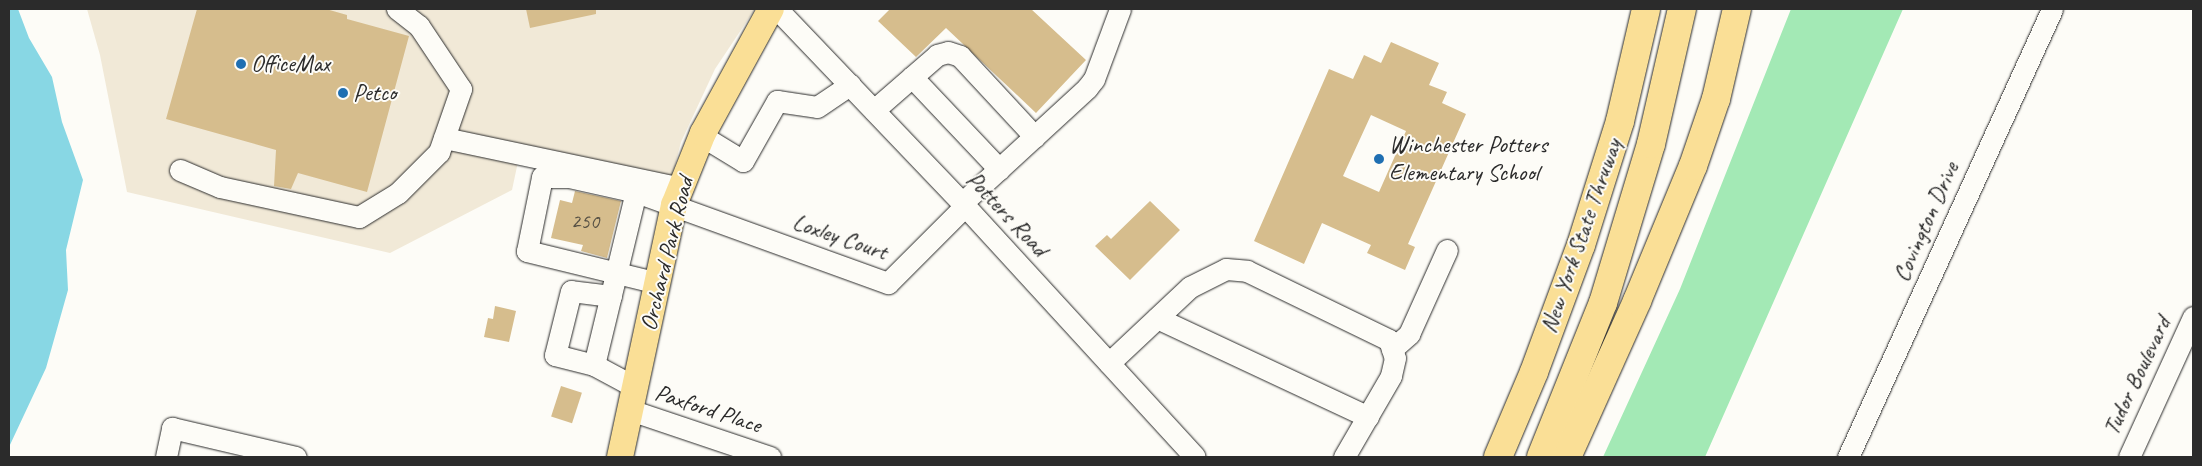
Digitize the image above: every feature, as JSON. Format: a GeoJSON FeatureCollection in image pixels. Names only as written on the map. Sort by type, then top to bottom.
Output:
{"type":"FeatureCollection","features":[{"type":"Feature","properties":{"kind":"highway"},"geometry":{"type":"LineString","coordinates":[[1620,121],[1632,9]]}},
{"type":"Feature","properties":{"kind":"highway","name":"New York State Thruway"},"geometry":{"type":"LineString","coordinates":[[1498,457],[1534,372],[1581,245],[1620,121],[1646,9]]}},
{"type":"Feature","properties":{"kind":"highway","name":"New York State Thruway"},"geometry":{"type":"LineString","coordinates":[[1541,457],[1603,303],[1651,144],[1682,9]]}},
{"type":"Feature","properties":{"kind":"highway"},"geometry":{"type":"LineString","coordinates":[[1566,457],[1637,301],[1693,166],[1716,98],[1737,9]]}},
{"type":"Feature","properties":{"kind":"main road","name":"Orchard Park Road"},"geometry":{"type":"LineString","coordinates":[[620,457],[678,197],[702,136],[771,9]]}},
{"type":"Feature","properties":{"kind":"street"},"geometry":{"type":"LineString","coordinates":[[180,170],[220,187],[359,217],[398,194],[439,152],[461,89],[419,26],[397,9]]}},
{"type":"Feature","properties":{"kind":"street","name":"Potters Road"},"geometry":{"type":"LineString","coordinates":[[777,9],[963,205],[1195,457]]}},
{"type":"Feature","properties":{"kind":"street"},"geometry":{"type":"LineString","coordinates":[[963,205],[999,168],[1035,137],[1094,79],[1120,9]]}},
{"type":"Feature","properties":{"kind":"street","name":"Covington Drive"},"geometry":{"type":"LineString","coordinates":[[1848,457],[2052,9]]}},
{"type":"Feature","properties":{"kind":"street"},"geometry":{"type":"LineString","coordinates":[[874,110],[937,55],[948,52],[960,56],[1035,137]]}},
{"type":"Feature","properties":{"kind":"street"},"geometry":{"type":"LineString","coordinates":[[912,77],[999,168]]}},
{"type":"Feature","properties":{"kind":"street"},"geometry":{"type":"LineString","coordinates":[[702,136],[743,161],[777,101],[817,107],[850,85]]}},
{"type":"Feature","properties":{"kind":"street"},"geometry":{"type":"LineString","coordinates":[[444,138],[678,197]]}},
{"type":"Feature","properties":{"kind":"street"},"geometry":{"type":"LineString","coordinates":[[658,283],[527,251],[542,177],[569,176],[636,192],[678,197]]}},
{"type":"Feature","properties":{"kind":"street"},"geometry":{"type":"LineString","coordinates":[[594,365],[636,192]]}},
{"type":"Feature","properties":{"kind":"street","name":"Loxley Court"},"geometry":{"type":"LineString","coordinates":[[678,197],[888,283],[963,205]]}},
{"type":"Feature","properties":{"kind":"street"},"geometry":{"type":"LineString","coordinates":[[1392,349],[1409,334],[1447,250]]}},
{"type":"Feature","properties":{"kind":"street"},"geometry":{"type":"LineString","coordinates":[[1109,364],[1190,287],[1210,274],[1226,269],[1247,271],[1389,340],[1395,358],[1391,376],[1344,457]]}},
{"type":"Feature","properties":{"kind":"street","name":"Paxford Place"},"geometry":{"type":"LineString","coordinates":[[611,296],[571,291],[556,355],[594,365],[633,399],[770,457]]}},
{"type":"Feature","properties":{"kind":"street","name":"Tudor Boulevard"},"geometry":{"type":"LineString","coordinates":[[2129,457],[2193,317]]}},
{"type":"Feature","properties":{"kind":"street"},"geometry":{"type":"LineString","coordinates":[[1157,318],[1368,416]]}},
{"type":"Feature","properties":{"kind":"street"},"geometry":{"type":"LineString","coordinates":[[166,457],[172,428],[296,457]]}},
{"type":"Feature","properties":{"kind":"shaded area"},"geometry":{"type":"Polygon","coordinates":[[[87,9],[755,9],[715,69],[681,142],[668,192],[519,157],[512,190],[390,253],[127,192],[100,55],[87,9]]]}},
{"type":"Feature","properties":{"kind":"green space"},"geometry":{"type":"Polygon","coordinates":[[[1791,9],[1903,9],[1705,457],[1603,457],[1680,289],[1791,9]]]}},
{"type":"Feature","properties":{"kind":"water"},"geometry":{"type":"Polygon","coordinates":[[[9,9],[18,9],[29,38],[52,77],[62,122],[83,180],[66,250],[68,290],[46,368],[9,447],[9,9]]]}},
{"type":"Feature","properties":{"kind":"building"},"geometry":{"type":"Polygon","coordinates":[[[197,9],[326,9],[347,15],[347,19],[409,36],[367,192],[298,173],[291,189],[274,186],[276,150],[166,119],[197,9]]]}},
{"type":"Feature","properties":{"kind":"building"},"geometry":{"type":"Polygon","coordinates":[[[526,9],[596,9],[596,14],[530,28],[526,9]]]}},
{"type":"Feature","properties":{"kind":"building"},"geometry":{"type":"Polygon","coordinates":[[[890,9],[1031,9],[1086,60],[1036,113],[946,28],[916,57],[878,21],[890,9]]]}},
{"type":"Feature","properties":{"kind":"building"},"geometry":{"type":"Polygon","coordinates":[[[1391,42],[1439,63],[1429,85],[1447,92],[1442,103],[1466,114],[1408,244],[1415,247],[1405,270],[1367,253],[1371,245],[1322,223],[1304,264],[1254,241],[1329,69],[1353,79],[1364,55],[1381,63],[1391,42]],[[1371,115],[1343,176],[1379,192],[1406,131],[1371,115]]]}},
{"type":"Feature","properties":{"kind":"building"},"geometry":{"type":"Polygon","coordinates":[[[575,191],[621,201],[607,258],[581,251],[583,245],[551,238],[560,200],[572,203],[575,191]]]}},
{"type":"Feature","properties":{"kind":"building"},"geometry":{"type":"Polygon","coordinates":[[[1150,201],[1180,230],[1130,280],[1095,246],[1107,235],[1111,239],[1150,201]]]}},
{"type":"Feature","properties":{"kind":"building"},"geometry":{"type":"Polygon","coordinates":[[[495,306],[516,311],[509,342],[484,337],[488,318],[493,319],[495,306]]]}},
{"type":"Feature","properties":{"kind":"building"},"geometry":{"type":"Polygon","coordinates":[[[561,386],[582,393],[572,423],[551,416],[561,386]]]}},
{"type":"Feature","properties":{"kind":"place","name":"OfficeMax"},"geometry":{"type":"Point","coordinates":[241,64]}},
{"type":"Feature","properties":{"kind":"place","name":"Petco"},"geometry":{"type":"Point","coordinates":[343,93]}},
{"type":"Feature","properties":{"kind":"place","name":"Winchester Potters Elementary School"},"geometry":{"type":"Point","coordinates":[1379,159]}}]}
